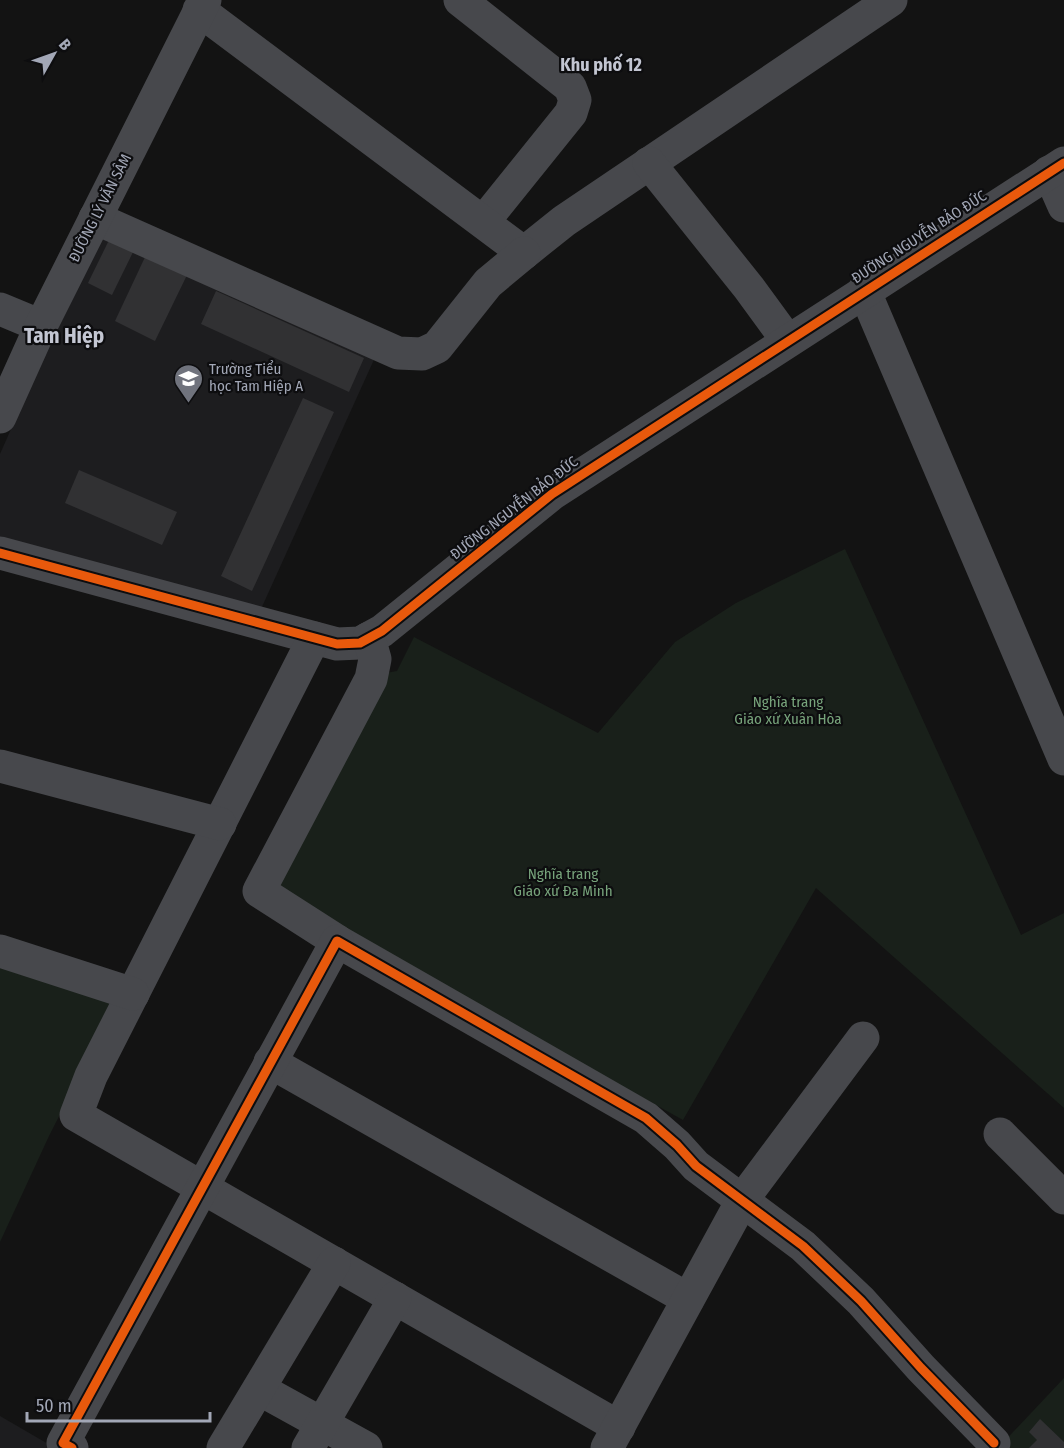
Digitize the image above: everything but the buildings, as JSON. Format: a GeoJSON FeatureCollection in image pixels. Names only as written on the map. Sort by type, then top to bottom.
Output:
{"type":"FeatureCollection","features":[{"type":"Feature","properties":{"kind":"street"},"geometry":{"type":"LineString","coordinates":[[460,0],[570,87],[575,100],[571,113],[484,222]]}},
{"type":"Feature","properties":{"kind":"street"},"geometry":{"type":"LineString","coordinates":[[95,218],[398,353],[422,354],[437,347],[488,282],[564,221],[891,0]]}},
{"type":"Feature","properties":{"kind":"street"},"geometry":{"type":"LineString","coordinates":[[202,5],[524,252]]}},
{"type":"Feature","properties":{"kind":"street","name":"ĐƯỜNG LÝ VĂN SÂM"},"geometry":{"type":"LineString","coordinates":[[0,417],[41,326],[202,5]]}},
{"type":"Feature","properties":{"kind":"street"},"geometry":{"type":"LineString","coordinates":[[649,164],[749,288],[787,340]]}},
{"type":"Feature","properties":{"kind":"street"},"geometry":{"type":"LineString","coordinates":[[1056,167],[1064,206]]}},
{"type":"Feature","properties":{"kind":"street","name":"ĐƯỜNG NGUYỄN BẢO ĐỨC"},"geometry":{"type":"LineString","coordinates":[[0,554],[348,646],[369,638],[400,617],[552,494],[1056,167]]}},
{"type":"Feature","properties":{"kind":"street"},"geometry":{"type":"LineString","coordinates":[[864,290],[1064,759]]}},
{"type":"Feature","properties":{"kind":"street"},"geometry":{"type":"LineString","coordinates":[[0,309],[41,326]]}},
{"type":"Feature","properties":{"kind":"street"},"geometry":{"type":"LineString","coordinates":[[314,638],[91,1076],[76,1115],[395,1298],[613,1437],[743,1199],[863,1038]]}},
{"type":"Feature","properties":{"kind":"street"},"geometry":{"type":"LineString","coordinates":[[369,638],[375,659],[371,679],[259,891],[337,941],[626,1104],[658,1127],[696,1166],[803,1246],[861,1301],[921,1368],[994,1443]]}},
{"type":"Feature","properties":{"kind":"street"},"geometry":{"type":"LineString","coordinates":[[0,766],[220,824]]}},
{"type":"Feature","properties":{"kind":"street"},"geometry":{"type":"LineString","coordinates":[[67,1445],[202,1187],[337,941]]}},
{"type":"Feature","properties":{"kind":"street"},"geometry":{"type":"LineString","coordinates":[[0,951],[133,994]]}},
{"type":"Feature","properties":{"kind":"street"},"geometry":{"type":"LineString","coordinates":[[270,1062],[688,1299]]}},
{"type":"Feature","properties":{"kind":"street"},"geometry":{"type":"LineString","coordinates":[[1000,1134],[1064,1198]]}},
{"type":"Feature","properties":{"kind":"street"},"geometry":{"type":"LineString","coordinates":[[223,1448],[334,1263]]}},
{"type":"Feature","properties":{"kind":"street"},"geometry":{"type":"LineString","coordinates":[[315,1436],[395,1298]]}},
{"type":"Feature","properties":{"kind":"street"},"geometry":{"type":"LineString","coordinates":[[259,1389],[315,1436],[366,1448]]}},
{"type":"Feature","properties":{"kind":"shaded area","name":"Trường Tiểu học Tam Hiệp A"},"geometry":{"type":"Polygon","coordinates":[[[104,233],[377,353],[261,609],[0,538],[0,454],[48,345],[104,233]]]}},
{"type":"Feature","properties":{"kind":"shaded area"},"geometry":{"type":"Polygon","coordinates":[[[0,1416],[55,1448],[0,1448],[0,1416]]]}},
{"type":"Feature","properties":{"kind":"green space"},"geometry":{"type":"Polygon","coordinates":[[[845,549],[1021,935],[1064,913],[1064,1108],[816,888],[683,1120],[266,888],[380,674],[397,671],[414,637],[598,733],[675,642],[736,603],[845,549]]]}},
{"type":"Feature","properties":{"kind":"green space"},"geometry":{"type":"Polygon","coordinates":[[[0,967],[118,1000],[49,1136],[0,1242],[0,967]]]}},
{"type":"Feature","properties":{"kind":"green space"},"geometry":{"type":"Polygon","coordinates":[[[1064,1378],[1064,1448],[998,1448],[1064,1378]]]}},
{"type":"Feature","properties":{"kind":"cycle path"},"geometry":{"type":"LineString","coordinates":[[0,553],[337,644],[360,643],[382,631],[552,494],[1064,163]]}},
{"type":"Feature","properties":{"kind":"cycle path"},"geometry":{"type":"LineString","coordinates":[[72,1448],[63,1443],[337,941],[646,1118],[677,1145],[696,1166],[803,1246],[861,1301],[921,1368],[994,1443]]}},
{"type":"Feature","properties":{"kind":"place","name":"Trường Tiểu học Tam Hiệp A"},"geometry":{"type":"Point","coordinates":[188,404]}},
{"type":"Feature","properties":{"kind":"district","name":"Khu phố 12"},"geometry":{"type":"Point","coordinates":[601,65]}},
{"type":"Feature","properties":{"kind":"district","name":"Tam Hiệp"},"geometry":{"type":"Point","coordinates":[64,336]}},
{"type":"Feature","properties":{"kind":"park label","name":"Nghĩa trang Giáo xứ Xuân Hòa"},"geometry":{"type":"Point","coordinates":[788,710]}},
{"type":"Feature","properties":{"kind":"park label","name":"Nghĩa trang Giáo xứ Đa Minh"},"geometry":{"type":"Point","coordinates":[563,882]}}]}
